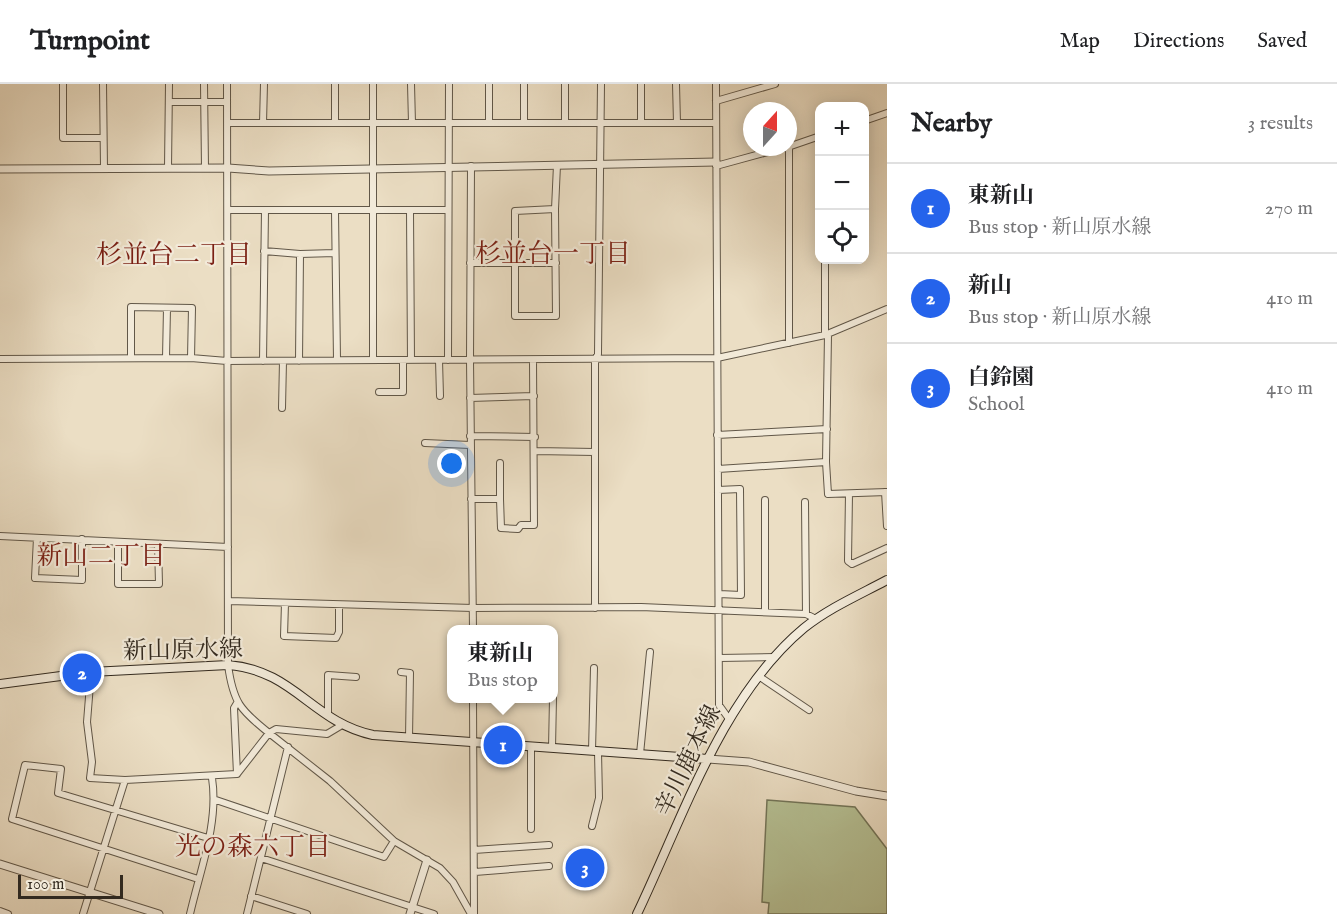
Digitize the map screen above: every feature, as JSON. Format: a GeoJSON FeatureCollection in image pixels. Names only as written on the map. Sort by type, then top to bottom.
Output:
{"type":"FeatureCollection","features":[{"type":"Feature","properties":{"kind":"main road","name":"辛川鹿本線"},"geometry":{"type":"LineString","coordinates":[[637,914],[729,718],[775,657],[816,619],[887,580]]}},
{"type":"Feature","properties":{"kind":"main road","name":"新山原水線"},"geometry":{"type":"LineString","coordinates":[[0,684],[91,672],[228,665],[249,667],[287,684],[328,717],[342,725],[373,735],[708,759]]}},
{"type":"Feature","properties":{"kind":"street"},"geometry":{"type":"LineString","coordinates":[[63,84],[63,138],[103,138]]}},
{"type":"Feature","properties":{"kind":"street"},"geometry":{"type":"LineString","coordinates":[[103,84],[104,168]]}},
{"type":"Feature","properties":{"kind":"street"},"geometry":{"type":"LineString","coordinates":[[168,84],[168,168]]}},
{"type":"Feature","properties":{"kind":"street"},"geometry":{"type":"LineString","coordinates":[[204,84],[205,168]]}},
{"type":"Feature","properties":{"kind":"street"},"geometry":{"type":"LineString","coordinates":[[227,84],[228,665],[237,703],[248,716],[330,781],[394,841],[440,868],[453,882],[473,914]]}},
{"type":"Feature","properties":{"kind":"street"},"geometry":{"type":"LineString","coordinates":[[262,123],[264,84]]}},
{"type":"Feature","properties":{"kind":"street"},"geometry":{"type":"LineString","coordinates":[[335,84],[335,123]]}},
{"type":"Feature","properties":{"kind":"street"},"geometry":{"type":"LineString","coordinates":[[373,84],[373,360]]}},
{"type":"Feature","properties":{"kind":"street"},"geometry":{"type":"LineString","coordinates":[[411,84],[412,123]]}},
{"type":"Feature","properties":{"kind":"street"},"geometry":{"type":"LineString","coordinates":[[448,360],[449,84]]}},
{"type":"Feature","properties":{"kind":"street"},"geometry":{"type":"LineString","coordinates":[[489,84],[489,123]]}},
{"type":"Feature","properties":{"kind":"street"},"geometry":{"type":"LineString","coordinates":[[524,84],[524,123]]}},
{"type":"Feature","properties":{"kind":"street"},"geometry":{"type":"LineString","coordinates":[[565,84],[565,123]]}},
{"type":"Feature","properties":{"kind":"street"},"geometry":{"type":"LineString","coordinates":[[595,608],[595,360],[598,354],[601,84]]}},
{"type":"Feature","properties":{"kind":"street"},"geometry":{"type":"LineString","coordinates":[[641,84],[641,123]]}},
{"type":"Feature","properties":{"kind":"street"},"geometry":{"type":"LineString","coordinates":[[676,84],[677,123]]}},
{"type":"Feature","properties":{"kind":"street"},"geometry":{"type":"LineString","coordinates":[[716,84],[719,705],[729,718]]}},
{"type":"Feature","properties":{"kind":"street"},"geometry":{"type":"LineString","coordinates":[[716,101],[775,84]]}},
{"type":"Feature","properties":{"kind":"street"},"geometry":{"type":"LineString","coordinates":[[169,102],[227,102]]}},
{"type":"Feature","properties":{"kind":"street"},"geometry":{"type":"LineString","coordinates":[[869,119],[887,113]]}},
{"type":"Feature","properties":{"kind":"street"},"geometry":{"type":"LineString","coordinates":[[227,123],[716,123]]}},
{"type":"Feature","properties":{"kind":"street"},"geometry":{"type":"LineString","coordinates":[[797,144],[815,137]]}},
{"type":"Feature","properties":{"kind":"street"},"geometry":{"type":"LineString","coordinates":[[0,169],[228,168],[269,171],[557,165],[600,162],[716,164],[750,156]]}},
{"type":"Feature","properties":{"kind":"street"},"geometry":{"type":"LineString","coordinates":[[788,156],[789,343]]}},
{"type":"Feature","properties":{"kind":"street"},"geometry":{"type":"LineString","coordinates":[[555,209],[515,211],[515,316],[556,316],[557,165]]}},
{"type":"Feature","properties":{"kind":"street"},"geometry":{"type":"LineString","coordinates":[[471,166],[470,445],[473,625]]}},
{"type":"Feature","properties":{"kind":"street"},"geometry":{"type":"LineString","coordinates":[[229,210],[448,210]]}},
{"type":"Feature","properties":{"kind":"street"},"geometry":{"type":"LineString","coordinates":[[262,361],[264,210]]}},
{"type":"Feature","properties":{"kind":"street"},"geometry":{"type":"LineString","coordinates":[[335,211],[337,360]]}},
{"type":"Feature","properties":{"kind":"street"},"geometry":{"type":"LineString","coordinates":[[378,392],[403,392],[407,360],[410,211]]}},
{"type":"Feature","properties":{"kind":"street"},"geometry":{"type":"LineString","coordinates":[[264,251],[300,254],[335,253]]}},
{"type":"Feature","properties":{"kind":"street"},"geometry":{"type":"LineString","coordinates":[[298,361],[300,254]]}},
{"type":"Feature","properties":{"kind":"street"},"geometry":{"type":"LineString","coordinates":[[470,263],[556,263]]}},
{"type":"Feature","properties":{"kind":"street"},"geometry":{"type":"LineString","coordinates":[[825,264],[828,494],[886,492],[887,526]]}},
{"type":"Feature","properties":{"kind":"street"},"geometry":{"type":"LineString","coordinates":[[131,358],[131,307],[192,308],[191,358]]}},
{"type":"Feature","properties":{"kind":"street"},"geometry":{"type":"LineString","coordinates":[[166,358],[167,308]]}},
{"type":"Feature","properties":{"kind":"street"},"geometry":{"type":"LineString","coordinates":[[0,359],[191,358],[227,361],[298,361],[717,358],[827,334],[887,309]]}},
{"type":"Feature","properties":{"kind":"street"},"geometry":{"type":"LineString","coordinates":[[439,360],[440,396]]}},
{"type":"Feature","properties":{"kind":"street"},"geometry":{"type":"LineString","coordinates":[[500,463],[501,528],[518,529],[521,525],[534,525],[533,360]]}},
{"type":"Feature","properties":{"kind":"street"},"geometry":{"type":"LineString","coordinates":[[282,408],[283,361]]}},
{"type":"Feature","properties":{"kind":"street"},"geometry":{"type":"LineString","coordinates":[[470,398],[534,396]]}},
{"type":"Feature","properties":{"kind":"street"},"geometry":{"type":"LineString","coordinates":[[717,435],[827,429]]}},
{"type":"Feature","properties":{"kind":"street"},"geometry":{"type":"LineString","coordinates":[[470,436],[535,437]]}},
{"type":"Feature","properties":{"kind":"street"},"geometry":{"type":"LineString","coordinates":[[425,443],[470,445]]}},
{"type":"Feature","properties":{"kind":"street"},"geometry":{"type":"LineString","coordinates":[[535,451],[595,452]]}},
{"type":"Feature","properties":{"kind":"street"},"geometry":{"type":"LineString","coordinates":[[718,469],[826,462]]}},
{"type":"Feature","properties":{"kind":"street"},"geometry":{"type":"LineString","coordinates":[[718,490],[740,489],[741,583],[741,595],[719,594]]}},
{"type":"Feature","properties":{"kind":"street"},"geometry":{"type":"LineString","coordinates":[[849,494],[848,561],[852,564],[887,548]]}},
{"type":"Feature","properties":{"kind":"street"},"geometry":{"type":"LineString","coordinates":[[471,499],[500,499]]}},
{"type":"Feature","properties":{"kind":"street"},"geometry":{"type":"LineString","coordinates":[[765,500],[765,612]]}},
{"type":"Feature","properties":{"kind":"street"},"geometry":{"type":"LineString","coordinates":[[805,502],[806,614]]}},
{"type":"Feature","properties":{"kind":"street"},"geometry":{"type":"LineString","coordinates":[[0,536],[228,547]]}},
{"type":"Feature","properties":{"kind":"street"},"geometry":{"type":"LineString","coordinates":[[37,538],[35,578],[82,580],[82,539]]}},
{"type":"Feature","properties":{"kind":"street"},"geometry":{"type":"LineString","coordinates":[[118,543],[118,584],[159,584],[158,544]]}},
{"type":"Feature","properties":{"kind":"street"},"geometry":{"type":"LineString","coordinates":[[229,602],[473,608],[719,610],[806,614],[816,619]]}},
{"type":"Feature","properties":{"kind":"street"},"geometry":{"type":"LineString","coordinates":[[285,603],[284,636],[336,638],[339,632],[339,604]]}},
{"type":"Feature","properties":{"kind":"street"},"geometry":{"type":"LineString","coordinates":[[640,754],[650,652]]}},
{"type":"Feature","properties":{"kind":"street"},"geometry":{"type":"LineString","coordinates":[[719,658],[775,657]]}},
{"type":"Feature","properties":{"kind":"street"},"geometry":{"type":"LineString","coordinates":[[592,826],[598,798],[594,668]]}},
{"type":"Feature","properties":{"kind":"street"},"geometry":{"type":"LineString","coordinates":[[91,672],[87,722],[92,762],[90,778],[125,780],[212,778],[237,774],[269,733],[276,729],[327,734],[342,725]]}},
{"type":"Feature","properties":{"kind":"street"},"geometry":{"type":"LineString","coordinates":[[401,672],[410,673],[409,738]]}},
{"type":"Feature","properties":{"kind":"street"},"geometry":{"type":"LineString","coordinates":[[328,717],[328,675],[356,676]]}},
{"type":"Feature","properties":{"kind":"street"},"geometry":{"type":"LineString","coordinates":[[760,677],[809,710]]}},
{"type":"Feature","properties":{"kind":"street"},"geometry":{"type":"LineString","coordinates":[[237,703],[234,708],[237,774]]}},
{"type":"Feature","properties":{"kind":"street"},"geometry":{"type":"LineString","coordinates":[[473,703],[475,872],[473,914]]}},
{"type":"Feature","properties":{"kind":"street"},"geometry":{"type":"LineString","coordinates":[[552,748],[553,703]]}},
{"type":"Feature","properties":{"kind":"street"},"geometry":{"type":"LineString","coordinates":[[247,914],[288,747]]}},
{"type":"Feature","properties":{"kind":"street"},"geometry":{"type":"LineString","coordinates":[[531,747],[531,829]]}},
{"type":"Feature","properties":{"kind":"street"},"geometry":{"type":"LineString","coordinates":[[708,759],[749,762],[856,791],[887,795]]}},
{"type":"Feature","properties":{"kind":"street"},"geometry":{"type":"LineString","coordinates":[[198,879],[12,819],[25,765],[61,770],[58,793],[208,838]]}},
{"type":"Feature","properties":{"kind":"street"},"geometry":{"type":"LineString","coordinates":[[190,914],[216,800],[212,778]]}},
{"type":"Feature","properties":{"kind":"street"},"geometry":{"type":"LineString","coordinates":[[83,914],[125,780]]}},
{"type":"Feature","properties":{"kind":"street"},"geometry":{"type":"LineString","coordinates":[[216,800],[384,857],[394,841]]}},
{"type":"Feature","properties":{"kind":"street"},"geometry":{"type":"LineString","coordinates":[[474,850],[549,845]]}},
{"type":"Feature","properties":{"kind":"street"},"geometry":{"type":"LineString","coordinates":[[261,858],[411,910],[434,914]]}},
{"type":"Feature","properties":{"kind":"street"},"geometry":{"type":"LineString","coordinates":[[411,910],[427,860]]}},
{"type":"Feature","properties":{"kind":"street"},"geometry":{"type":"LineString","coordinates":[[0,864],[159,914]]}},
{"type":"Feature","properties":{"kind":"street"},"geometry":{"type":"LineString","coordinates":[[475,872],[549,866]]}},
{"type":"Feature","properties":{"kind":"street"},"geometry":{"type":"LineString","coordinates":[[251,896],[307,914]]}},
{"type":"Feature","properties":{"kind":"street"},"geometry":{"type":"LineString","coordinates":[[0,911],[8,914]]}},
{"type":"Feature","properties":{"kind":"green space"},"geometry":{"type":"Polygon","coordinates":[[[767,800],[855,807],[887,849],[887,914],[768,914],[769,903],[762,902],[767,800]]]}},
{"type":"Feature","properties":{"kind":"place","name":"新山"},"geometry":{"type":"Point","coordinates":[82,673]}},
{"type":"Feature","properties":{"kind":"place","name":"東新山"},"geometry":{"type":"Point","coordinates":[503,745]}},
{"type":"Feature","properties":{"kind":"place","name":"白鈴園"},"geometry":{"type":"Point","coordinates":[585,868]}},
{"type":"Feature","properties":{"kind":"district","name":"杉並台一丁目"},"geometry":{"type":"Point","coordinates":[553,254]}},
{"type":"Feature","properties":{"kind":"district","name":"杉並台二丁目"},"geometry":{"type":"Point","coordinates":[174,255]}},
{"type":"Feature","properties":{"kind":"district","name":"新山二丁目"},"geometry":{"type":"Point","coordinates":[101,556]}},
{"type":"Feature","properties":{"kind":"district","name":"光の森六丁目"},"geometry":{"type":"Point","coordinates":[253,847]}}]}
